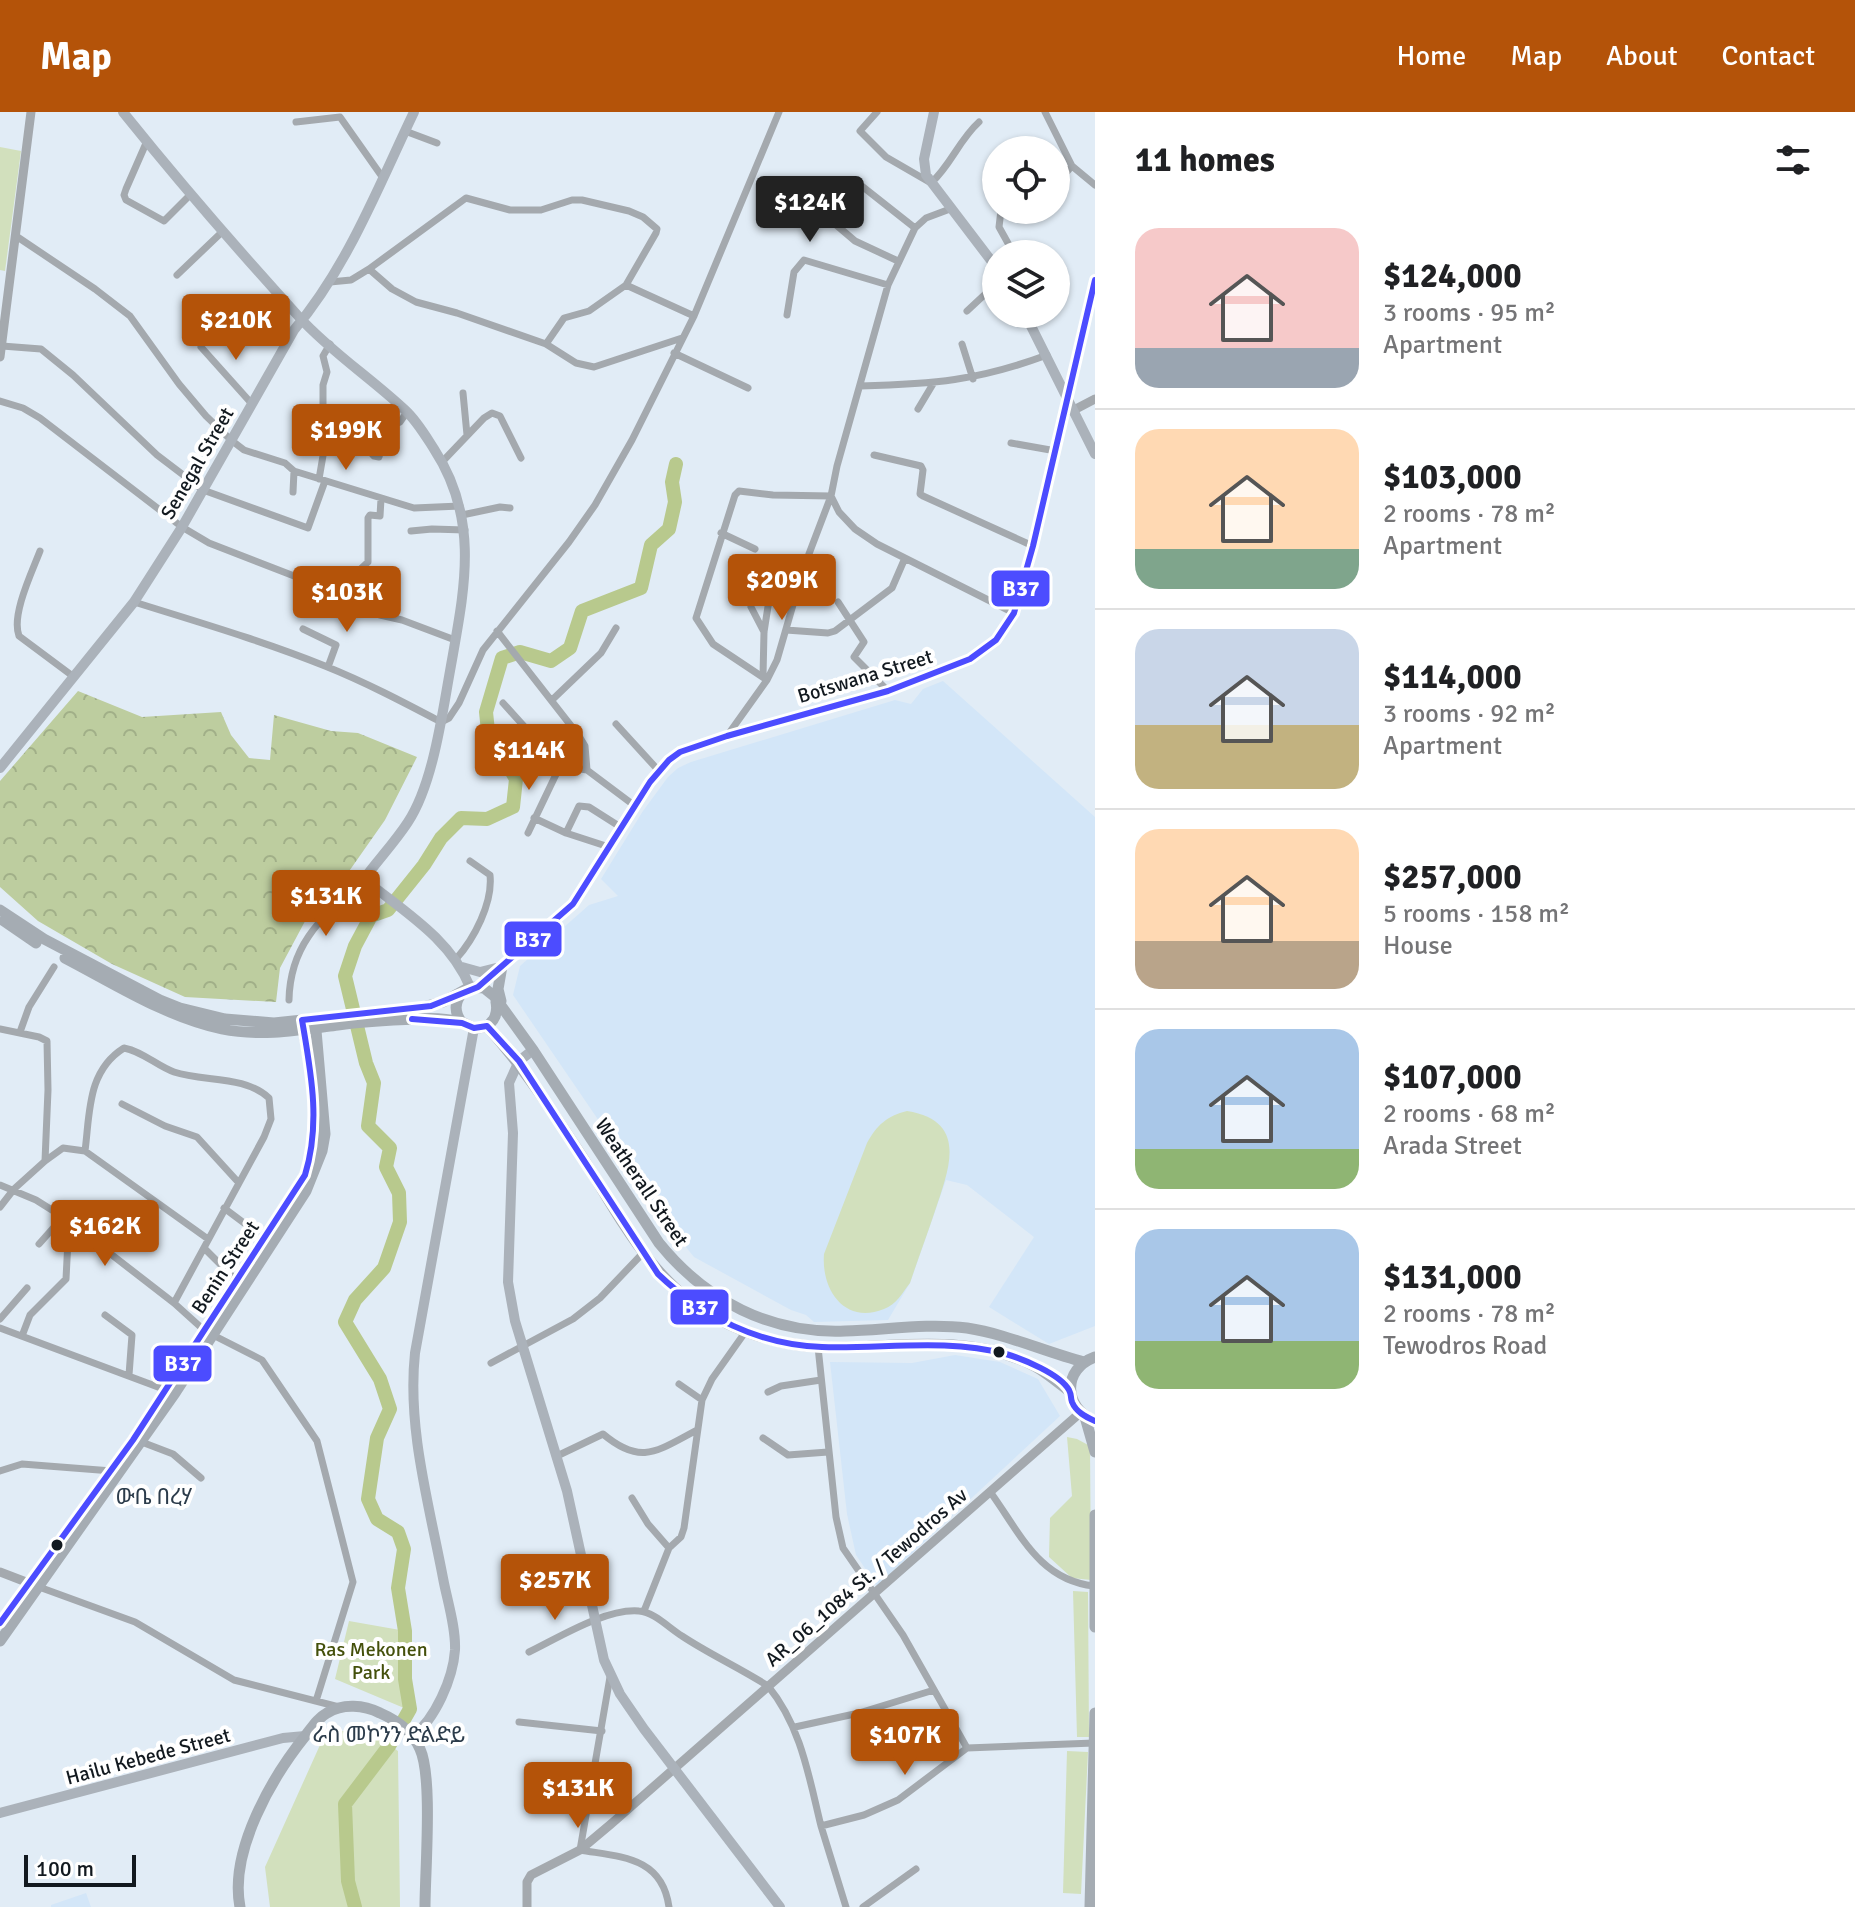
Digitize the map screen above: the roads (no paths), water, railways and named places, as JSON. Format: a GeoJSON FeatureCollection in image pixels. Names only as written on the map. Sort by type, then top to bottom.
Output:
{"type":"FeatureCollection","features":[{"type":"Feature","properties":{"kind":"main road"},"geometry":{"type":"LineString","coordinates":[[123,112],[222,232],[302,321],[407,412],[442,462],[461,510],[465,530],[465,569],[441,722],[416,807],[409,821],[364,879],[423,925],[459,963],[471,988]]}},
{"type":"Feature","properties":{"kind":"main road","name":"Senegal Street"},"geometry":{"type":"LineString","coordinates":[[0,768],[134,602],[182,527],[294,330],[330,282],[354,239],[414,112]]}},
{"type":"Feature","properties":{"kind":"main road"},"geometry":{"type":"LineString","coordinates":[[934,112],[924,159],[926,175],[982,249]]}},
{"type":"Feature","properties":{"kind":"main road","name":"Botswana Street"},"geometry":{"type":"LineString","coordinates":[[471,988],[502,966],[573,904],[658,770],[680,752],[888,691],[954,667],[983,651],[1007,627],[1014,613],[1070,405],[1095,280]]}},
{"type":"Feature","properties":{"kind":"main road"},"geometry":{"type":"LineString","coordinates":[[1033,328],[1095,454]]}},
{"type":"Feature","properties":{"kind":"main road"},"geometry":{"type":"LineString","coordinates":[[0,910],[22,931],[180,1008],[244,1022],[309,1024],[377,1016],[431,1006],[471,988],[490,991],[500,1006]]}},
{"type":"Feature","properties":{"kind":"main road"},"geometry":{"type":"LineString","coordinates":[[0,919],[141,1000],[178,1016],[225,1029],[278,1032],[309,1024]]}},
{"type":"Feature","properties":{"kind":"main road"},"geometry":{"type":"LineString","coordinates":[[377,1016],[462,1023],[474,1028],[487,1026],[500,1006],[498,989],[502,966],[480,972],[459,963]]}},
{"type":"Feature","properties":{"kind":"main road"},"geometry":{"type":"LineString","coordinates":[[462,1023],[456,1010],[459,996],[471,988]]}},
{"type":"Feature","properties":{"kind":"main road","name":"Weatherall Street"},"geometry":{"type":"LineString","coordinates":[[500,1006],[533,1050],[641,1218],[678,1266],[712,1294],[748,1314],[801,1329],[965,1328],[1089,1360]]}},
{"type":"Feature","properties":{"kind":"main road"},"geometry":{"type":"LineString","coordinates":[[317,1055],[320,1042],[335,1022]]}},
{"type":"Feature","properties":{"kind":"main road","name":"Benin Street"},"geometry":{"type":"LineString","coordinates":[[1,1632],[138,1440],[306,1191],[322,1151],[325,1119],[317,1055],[309,1024]]}},
{"type":"Feature","properties":{"kind":"main road","name":"Benin Street"},"geometry":{"type":"LineString","coordinates":[[241,1284],[295,1193],[312,1157],[315,1106],[308,1065],[309,1024]]}},
{"type":"Feature","properties":{"kind":"main road"},"geometry":{"type":"LineString","coordinates":[[487,1026],[519,1061],[658,1274],[678,1292],[721,1321],[787,1343],[818,1347],[962,1344],[1027,1361],[1069,1391]]}},
{"type":"Feature","properties":{"kind":"main road"},"geometry":{"type":"LineString","coordinates":[[413,1736],[441,1699],[455,1651],[412,1390],[415,1353],[474,1028]]}},
{"type":"Feature","properties":{"kind":"main road"},"geometry":{"type":"LineString","coordinates":[[278,1032],[293,1040],[308,1065]]}},
{"type":"Feature","properties":{"kind":"main road"},"geometry":{"type":"LineString","coordinates":[[533,1050],[519,1061],[509,1083],[513,1133],[508,1255],[511,1303],[557,1456],[610,1677],[674,1768],[780,1907]]}},
{"type":"Feature","properties":{"kind":"main road"},"geometry":{"type":"LineString","coordinates":[[962,1344],[965,1328]]}},
{"type":"Feature","properties":{"kind":"main road","name":"Benin Street"},"geometry":{"type":"LineString","coordinates":[[138,1440],[166,1390],[209,1333]]}},
{"type":"Feature","properties":{"kind":"main road"},"geometry":{"type":"LineString","coordinates":[[1089,1360],[1071,1380],[1069,1391],[1072,1403],[1087,1417],[1095,1452]]}},
{"type":"Feature","properties":{"kind":"main road"},"geometry":{"type":"LineString","coordinates":[[1095,1515],[1095,1627]]}},
{"type":"Feature","properties":{"kind":"main road"},"geometry":{"type":"LineString","coordinates":[[240,1907],[237,1881],[250,1834],[274,1780],[318,1719],[341,1707],[370,1708],[384,1715],[413,1736],[421,1750],[425,1769],[425,1907]]}},
{"type":"Feature","properties":{"kind":"main road"},"geometry":{"type":"LineString","coordinates":[[1090,1907],[1095,1713]]}},
{"type":"Feature","properties":{"kind":"main road","name":"Hailu Kebede Street"},"geometry":{"type":"LineString","coordinates":[[0,1813],[283,1738],[305,1736]]}},
{"type":"Feature","properties":{"kind":"street"},"geometry":{"type":"LineString","coordinates":[[0,357],[31,112]]}},
{"type":"Feature","properties":{"kind":"street"},"geometry":{"type":"LineString","coordinates":[[134,602],[328,667],[441,722],[454,712],[483,650],[595,505],[632,440],[694,316],[779,112]]}},
{"type":"Feature","properties":{"kind":"street"},"geometry":{"type":"LineString","coordinates":[[877,112],[860,131],[886,157],[931,183],[979,122]]}},
{"type":"Feature","properties":{"kind":"street"},"geometry":{"type":"LineString","coordinates":[[1045,112],[1072,166],[1095,185]]}},
{"type":"Feature","properties":{"kind":"street"},"geometry":{"type":"LineString","coordinates":[[296,122],[340,117],[383,178]]}},
{"type":"Feature","properties":{"kind":"street"},"geometry":{"type":"LineString","coordinates":[[405,131],[437,143]]}},
{"type":"Feature","properties":{"kind":"street"},"geometry":{"type":"LineString","coordinates":[[147,141],[126,189],[126,200],[164,221],[191,194]]}},
{"type":"Feature","properties":{"kind":"street"},"geometry":{"type":"LineString","coordinates":[[858,183],[915,228]]}},
{"type":"Feature","properties":{"kind":"street"},"geometry":{"type":"LineString","coordinates":[[330,282],[351,280],[369,269],[466,198],[510,210],[541,210],[582,200],[629,211],[643,217],[657,229],[626,285],[589,311],[564,318],[546,344]]}},
{"type":"Feature","properties":{"kind":"street"},"geometry":{"type":"LineString","coordinates":[[727,736],[765,678],[786,630],[804,567],[831,496],[888,285],[898,261],[915,228],[926,218],[950,209]]}},
{"type":"Feature","properties":{"kind":"street"},"geometry":{"type":"LineString","coordinates":[[821,212],[855,241],[898,261]]}},
{"type":"Feature","properties":{"kind":"street"},"geometry":{"type":"LineString","coordinates":[[177,275],[222,232]]}},
{"type":"Feature","properties":{"kind":"street"},"geometry":{"type":"LineString","coordinates":[[16,236],[130,316],[206,416],[244,450],[285,463],[294,471],[418,509],[510,508]]}},
{"type":"Feature","properties":{"kind":"street"},"geometry":{"type":"LineString","coordinates":[[787,315],[794,272],[804,260],[888,285]]}},
{"type":"Feature","properties":{"kind":"street"},"geometry":{"type":"LineString","coordinates":[[369,269],[392,289],[416,302],[546,344],[576,363],[594,367],[682,338]]}},
{"type":"Feature","properties":{"kind":"street"},"geometry":{"type":"LineString","coordinates":[[626,285],[694,316]]}},
{"type":"Feature","properties":{"kind":"street"},"geometry":{"type":"LineString","coordinates":[[967,311],[982,297]]}},
{"type":"Feature","properties":{"kind":"street"},"geometry":{"type":"LineString","coordinates":[[2,346],[41,349],[157,455],[203,490],[308,528],[322,480],[324,450],[317,424],[323,407],[323,385],[327,374],[323,356],[330,344]]}},
{"type":"Feature","properties":{"kind":"street"},"geometry":{"type":"LineString","coordinates":[[962,344],[973,379]]}},
{"type":"Feature","properties":{"kind":"street"},"geometry":{"type":"LineString","coordinates":[[201,347],[252,404]]}},
{"type":"Feature","properties":{"kind":"street"},"geometry":{"type":"LineString","coordinates":[[674,353],[748,388]]}},
{"type":"Feature","properties":{"kind":"street"},"geometry":{"type":"LineString","coordinates":[[860,386],[933,384],[973,379],[1047,355]]}},
{"type":"Feature","properties":{"kind":"street"},"geometry":{"type":"LineString","coordinates":[[918,409],[933,384]]}},
{"type":"Feature","properties":{"kind":"street"},"geometry":{"type":"LineString","coordinates":[[463,393],[467,435]]}},
{"type":"Feature","properties":{"kind":"street"},"geometry":{"type":"LineString","coordinates":[[1070,405],[1095,399]]}},
{"type":"Feature","properties":{"kind":"street"},"geometry":{"type":"LineString","coordinates":[[0,401],[23,408],[40,418],[182,527],[209,543],[380,615],[415,624],[455,640]]}},
{"type":"Feature","properties":{"kind":"street"},"geometry":{"type":"LineString","coordinates":[[361,442],[374,456],[379,457],[386,428],[400,422],[407,412]]}},
{"type":"Feature","properties":{"kind":"street"},"geometry":{"type":"LineString","coordinates":[[442,462],[488,415],[497,414],[521,458]]}},
{"type":"Feature","properties":{"kind":"street"},"geometry":{"type":"LineString","coordinates":[[1011,443],[1056,451]]}},
{"type":"Feature","properties":{"kind":"street"},"geometry":{"type":"LineString","coordinates":[[874,455],[921,466],[920,494],[1033,546]]}},
{"type":"Feature","properties":{"kind":"street"},"geometry":{"type":"LineString","coordinates":[[293,492],[294,471]]}},
{"type":"Feature","properties":{"kind":"street"},"geometry":{"type":"LineString","coordinates":[[765,678],[713,644],[696,618],[721,533],[739,491],[831,496]]}},
{"type":"Feature","properties":{"kind":"street"},"geometry":{"type":"LineString","coordinates":[[831,496],[839,512],[855,529],[1014,613]]}},
{"type":"Feature","properties":{"kind":"street"},"geometry":{"type":"LineString","coordinates":[[341,597],[352,577],[368,562],[368,518],[370,515],[380,516],[381,499]]}},
{"type":"Feature","properties":{"kind":"street"},"geometry":{"type":"LineString","coordinates":[[411,531],[465,530]]}},
{"type":"Feature","properties":{"kind":"street"},"geometry":{"type":"LineString","coordinates":[[721,533],[755,549]]}},
{"type":"Feature","properties":{"kind":"street"},"geometry":{"type":"LineString","coordinates":[[40,551],[25,590],[16,629],[19,636],[74,677]]}},
{"type":"Feature","properties":{"kind":"street"},"geometry":{"type":"LineString","coordinates":[[786,630],[835,631],[892,588],[905,558]]}},
{"type":"Feature","properties":{"kind":"street"},"geometry":{"type":"LineString","coordinates":[[759,575],[769,600],[764,632],[765,678]]}},
{"type":"Feature","properties":{"kind":"street"},"geometry":{"type":"LineString","coordinates":[[838,602],[864,642],[854,657],[888,691]]}},
{"type":"Feature","properties":{"kind":"street"},"geometry":{"type":"LineString","coordinates":[[751,607],[764,632]]}},
{"type":"Feature","properties":{"kind":"street"},"geometry":{"type":"LineString","coordinates":[[552,700],[601,653],[616,628]]}},
{"type":"Feature","properties":{"kind":"street"},"geometry":{"type":"LineString","coordinates":[[303,629],[336,645],[328,667]]}},
{"type":"Feature","properties":{"kind":"street"},"geometry":{"type":"LineString","coordinates":[[497,631],[585,746],[587,770]]}},
{"type":"Feature","properties":{"kind":"street"},"geometry":{"type":"LineString","coordinates":[[503,703],[560,766],[587,770],[635,806]]}},
{"type":"Feature","properties":{"kind":"street"},"geometry":{"type":"LineString","coordinates":[[616,724],[658,770]]}},
{"type":"Feature","properties":{"kind":"street"},"geometry":{"type":"LineString","coordinates":[[528,833],[560,766]]}},
{"type":"Feature","properties":{"kind":"street"},"geometry":{"type":"LineString","coordinates":[[566,833],[582,805],[622,828]]}},
{"type":"Feature","properties":{"kind":"street"},"geometry":{"type":"LineString","coordinates":[[534,818],[566,833],[609,847]]}},
{"type":"Feature","properties":{"kind":"street"},"geometry":{"type":"LineString","coordinates":[[459,963],[474,936],[490,885],[490,875],[470,861]]}},
{"type":"Feature","properties":{"kind":"street"},"geometry":{"type":"LineString","coordinates":[[289,1000],[290,977],[298,953],[313,930],[364,879]]}},
{"type":"Feature","properties":{"kind":"street"},"geometry":{"type":"LineString","coordinates":[[20,1032],[29,1007],[54,967]]}},
{"type":"Feature","properties":{"kind":"street"},"geometry":{"type":"LineString","coordinates":[[0,1029],[47,1041],[45,1161]]}},
{"type":"Feature","properties":{"kind":"street"},"geometry":{"type":"LineString","coordinates":[[85,1151],[94,1082],[119,1051],[130,1049],[173,1072],[242,1085],[261,1091],[269,1098],[271,1119],[264,1137],[174,1303]]}},
{"type":"Feature","properties":{"kind":"street"},"geometry":{"type":"LineString","coordinates":[[122,1104],[203,1141],[238,1182]]}},
{"type":"Feature","properties":{"kind":"street"},"geometry":{"type":"LineString","coordinates":[[0,1207],[14,1189],[63,1148],[85,1151],[208,1239]]}},
{"type":"Feature","properties":{"kind":"street"},"geometry":{"type":"LineString","coordinates":[[0,1185],[14,1189],[66,1219],[209,1333],[262,1360],[317,1441],[353,1582],[316,1701]]}},
{"type":"Feature","properties":{"kind":"street"},"geometry":{"type":"LineString","coordinates":[[224,1208],[244,1223]]}},
{"type":"Feature","properties":{"kind":"street"},"geometry":{"type":"LineString","coordinates":[[39,1244],[66,1219]]}},
{"type":"Feature","properties":{"kind":"street"},"geometry":{"type":"LineString","coordinates":[[22,1336],[32,1311],[66,1279],[66,1219]]}},
{"type":"Feature","properties":{"kind":"street"},"geometry":{"type":"LineString","coordinates":[[204,1248],[241,1284]]}},
{"type":"Feature","properties":{"kind":"street"},"geometry":{"type":"LineString","coordinates":[[491,1363],[550,1334],[600,1298],[643,1253]]}},
{"type":"Feature","properties":{"kind":"street"},"geometry":{"type":"LineString","coordinates":[[0,1319],[27,1288]]}},
{"type":"Feature","properties":{"kind":"street"},"geometry":{"type":"LineString","coordinates":[[105,1315],[132,1335],[129,1375]]}},
{"type":"Feature","properties":{"kind":"street"},"geometry":{"type":"LineString","coordinates":[[0,1328],[166,1390]]}},
{"type":"Feature","properties":{"kind":"street"},"geometry":{"type":"LineString","coordinates":[[644,1611],[669,1548],[681,1537],[684,1528],[702,1400],[712,1379],[746,1331]]}},
{"type":"Feature","properties":{"kind":"street"},"geometry":{"type":"LineString","coordinates":[[818,1347],[836,1517],[843,1548],[903,1635],[967,1748]]}},
{"type":"Feature","properties":{"kind":"street"},"geometry":{"type":"LineString","coordinates":[[768,1392],[781,1386],[821,1380]]}},
{"type":"Feature","properties":{"kind":"street"},"geometry":{"type":"LineString","coordinates":[[679,1384],[702,1400]]}},
{"type":"Feature","properties":{"kind":"street","name":"AR_06_1084 St. / Tewodros Av"},"geometry":{"type":"LineString","coordinates":[[527,1907],[527,1882],[531,1875],[580,1850],[991,1493],[1087,1417]]}},
{"type":"Feature","properties":{"kind":"street"},"geometry":{"type":"LineString","coordinates":[[557,1456],[603,1434],[616,1446],[649,1453],[697,1430]]}},
{"type":"Feature","properties":{"kind":"street"},"geometry":{"type":"LineString","coordinates":[[763,1438],[788,1455],[828,1452]]}},
{"type":"Feature","properties":{"kind":"street"},"geometry":{"type":"LineString","coordinates":[[138,1440],[173,1454],[201,1478]]}},
{"type":"Feature","properties":{"kind":"street"},"geometry":{"type":"LineString","coordinates":[[0,1471],[22,1464],[115,1472]]}},
{"type":"Feature","properties":{"kind":"street"},"geometry":{"type":"LineString","coordinates":[[991,1493],[1034,1555],[1047,1567],[1074,1583],[1094,1586]]}},
{"type":"Feature","properties":{"kind":"street"},"geometry":{"type":"LineString","coordinates":[[632,1498],[648,1524],[669,1548]]}},
{"type":"Feature","properties":{"kind":"street"},"geometry":{"type":"LineString","coordinates":[[0,1572],[135,1622],[234,1680],[341,1707]]}},
{"type":"Feature","properties":{"kind":"street"},"geometry":{"type":"LineString","coordinates":[[529,1652],[595,1621],[626,1611],[644,1611],[768,1686],[795,1727],[846,1907]]}},
{"type":"Feature","properties":{"kind":"street"},"geometry":{"type":"LineString","coordinates":[[610,1677],[580,1850],[642,1862],[658,1878],[669,1907]]}},
{"type":"Feature","properties":{"kind":"street"},"geometry":{"type":"LineString","coordinates":[[795,1727],[859,1713],[934,1690]]}},
{"type":"Feature","properties":{"kind":"street"},"geometry":{"type":"LineString","coordinates":[[519,1722],[602,1731]]}},
{"type":"Feature","properties":{"kind":"street"},"geometry":{"type":"LineString","coordinates":[[821,1826],[864,1815],[898,1800],[967,1748],[1094,1743]]}},
{"type":"Feature","properties":{"kind":"street"},"geometry":{"type":"LineString","coordinates":[[863,1907],[916,1869]]}},
{"type":"Feature","properties":{"kind":"waterway"},"geometry":{"type":"LineString","coordinates":[[355,1907],[348,1881],[345,1804],[389,1746],[410,1709],[405,1679],[405,1631],[398,1588],[404,1549],[398,1532],[377,1519],[368,1499],[377,1438],[390,1409],[380,1379],[345,1322],[355,1300],[384,1268],[400,1222],[399,1193],[386,1167],[390,1148],[368,1126],[374,1083],[366,1063],[345,976],[355,946],[371,916],[388,910],[441,838],[461,818],[487,819],[513,807],[516,779],[488,731],[486,712],[502,658],[520,652],[551,661],[570,648],[582,611],[641,588],[651,545],[669,529],[675,502],[672,482],[676,464]]}},
{"type":"Feature","properties":{"kind":"district","name":"ውቤ በረሃ"},"geometry":{"type":"Point","coordinates":[154,1496]}},
{"type":"Feature","properties":{"kind":"district","name":"ራስ መኮንን ድልድይ"},"geometry":{"type":"Point","coordinates":[389,1734]}},
{"type":"Feature","properties":{"kind":"park label","name":"Ras Mekonen Park"},"geometry":{"type":"Point","coordinates":[371,1660]}}]}
